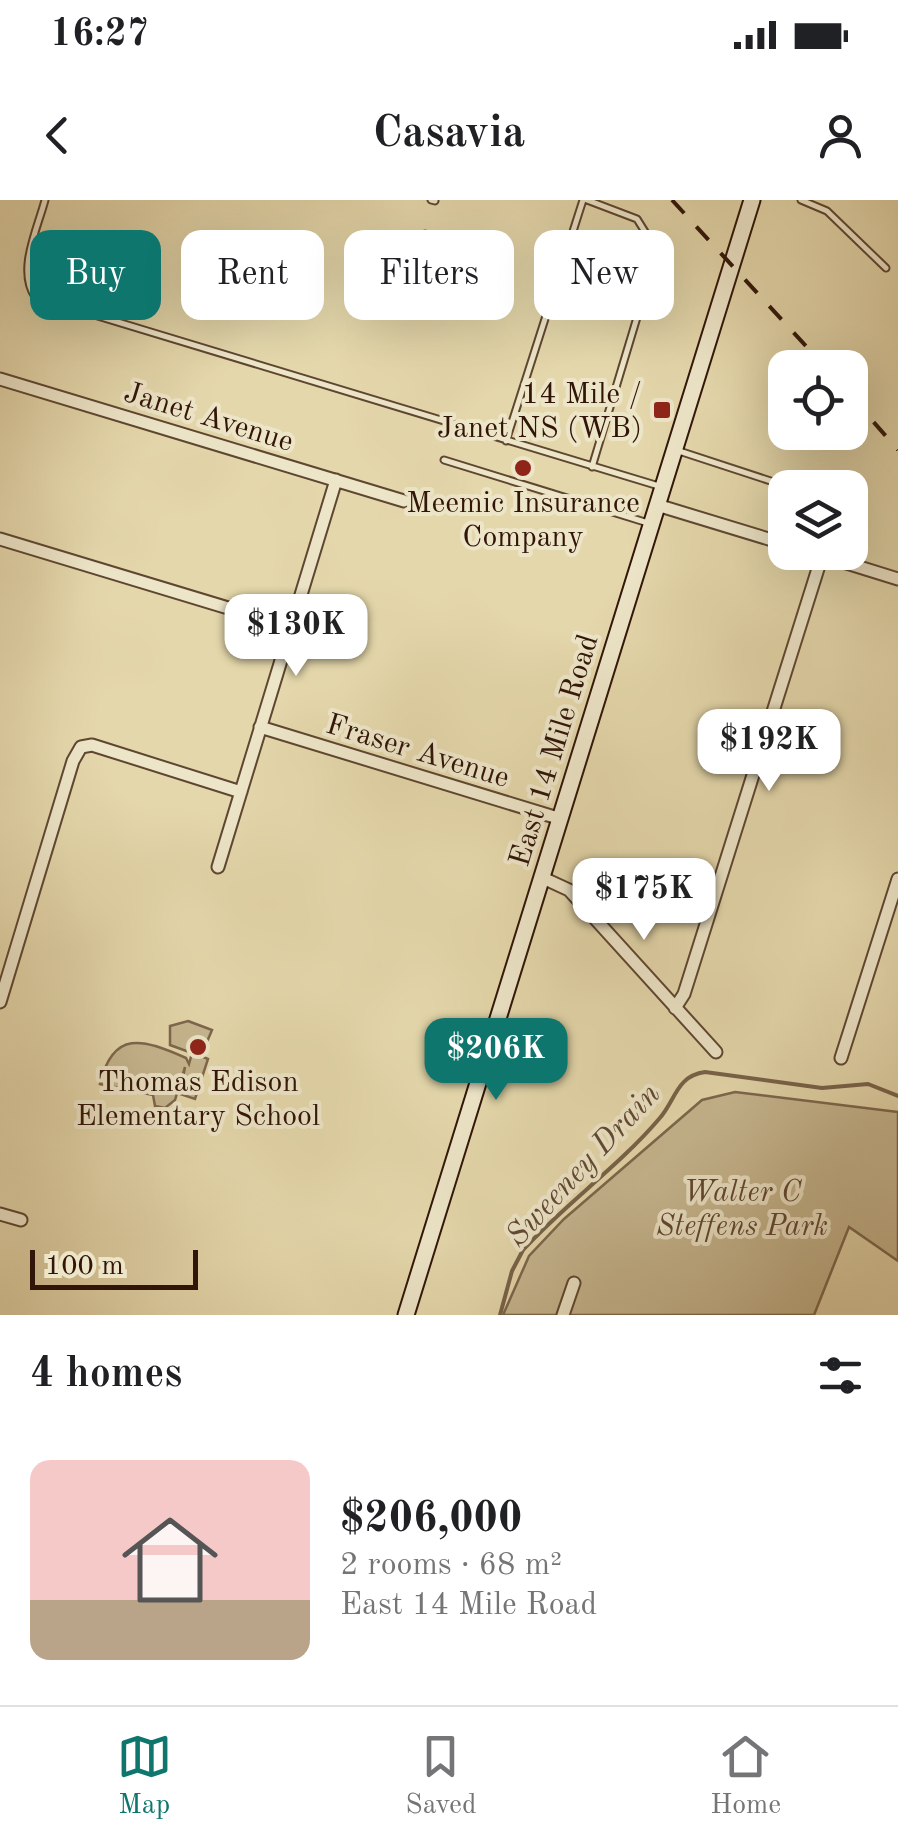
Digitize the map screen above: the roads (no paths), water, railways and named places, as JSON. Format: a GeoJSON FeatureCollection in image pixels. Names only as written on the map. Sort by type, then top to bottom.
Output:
{"type":"FeatureCollection","features":[{"type":"Feature","properties":{"kind":"main road","name":"East 14 Mile Road"},"geometry":{"type":"LineString","coordinates":[[406,1315],[752,200]]}},
{"type":"Feature","properties":{"kind":"street","name":"Janet Avenue"},"geometry":{"type":"LineString","coordinates":[[0,378],[404,501]]}},
{"type":"Feature","properties":{"kind":"street"},"geometry":{"type":"LineString","coordinates":[[218,866],[336,480]]}},
{"type":"Feature","properties":{"kind":"street"},"geometry":{"type":"LineString","coordinates":[[657,505],[768,539]]}},
{"type":"Feature","properties":{"kind":"street"},"geometry":{"type":"LineString","coordinates":[[0,539],[291,628]]}},
{"type":"Feature","properties":{"kind":"street"},"geometry":{"type":"LineString","coordinates":[[675,1008],[684,994],[812,570]]}},
{"type":"Feature","properties":{"kind":"street"},"geometry":{"type":"LineString","coordinates":[[868,570],[898,579]]}},
{"type":"Feature","properties":{"kind":"street","name":"Fraser Avenue"},"geometry":{"type":"LineString","coordinates":[[260,728],[561,820]]}},
{"type":"Feature","properties":{"kind":"street"},"geometry":{"type":"LineString","coordinates":[[0,1002],[73,761],[81,747],[92,746],[240,792]]}},
{"type":"Feature","properties":{"kind":"street"},"geometry":{"type":"LineString","coordinates":[[543,878],[569,890],[716,1052]]}},
{"type":"Feature","properties":{"kind":"street"},"geometry":{"type":"LineString","coordinates":[[840,1058],[898,879]]}},
{"type":"Feature","properties":{"kind":"street"},"geometry":{"type":"LineString","coordinates":[[0,1214],[21,1220]]}},
{"type":"Feature","properties":{"kind":"street"},"geometry":{"type":"LineString","coordinates":[[563,1315],[574,1283]]}},
{"type":"Feature","properties":{"kind":"lane"},"geometry":{"type":"LineString","coordinates":[[44,200],[27,268],[26,284],[35,298],[663,488]]}},
{"type":"Feature","properties":{"kind":"lane"},"geometry":{"type":"LineString","coordinates":[[506,441],[585,200],[637,219],[657,251],[592,466]]}},
{"type":"Feature","properties":{"kind":"lane"},"geometry":{"type":"LineString","coordinates":[[802,200],[827,211],[886,268]]}},
{"type":"Feature","properties":{"kind":"lane"},"geometry":{"type":"LineString","coordinates":[[675,450],[768,480]]}},
{"type":"Feature","properties":{"kind":"lane"},"geometry":{"type":"LineString","coordinates":[[444,460],[651,524]]}},
{"type":"Feature","properties":{"kind":"waterway","name":"Sweeney Drain"},"geometry":{"type":"LineString","coordinates":[[500,1315],[512,1271],[523,1250],[643,1136],[695,1074],[705,1072],[822,1088],[868,1084],[898,1096]]}},
{"type":"Feature","properties":{"kind":"railway"},"geometry":{"type":"LineString","coordinates":[[672,200],[810,350]]}},
{"type":"Feature","properties":{"kind":"railway"},"geometry":{"type":"LineString","coordinates":[[868,416],[898,450]]}},
{"type":"Feature","properties":{"kind":"place","name":"14 Mile / Janet NS (WB)"},"geometry":{"type":"Point","coordinates":[662,410]}},
{"type":"Feature","properties":{"kind":"place","name":"Meemic Insurance Company"},"geometry":{"type":"Point","coordinates":[523,468]}},
{"type":"Feature","properties":{"kind":"place","name":"Thomas Edison Elementary School"},"geometry":{"type":"Point","coordinates":[198,1047]}},
{"type":"Feature","properties":{"kind":"park label","name":"Walter C Steffens Park"},"geometry":{"type":"Point","coordinates":[742,1208]}}]}
